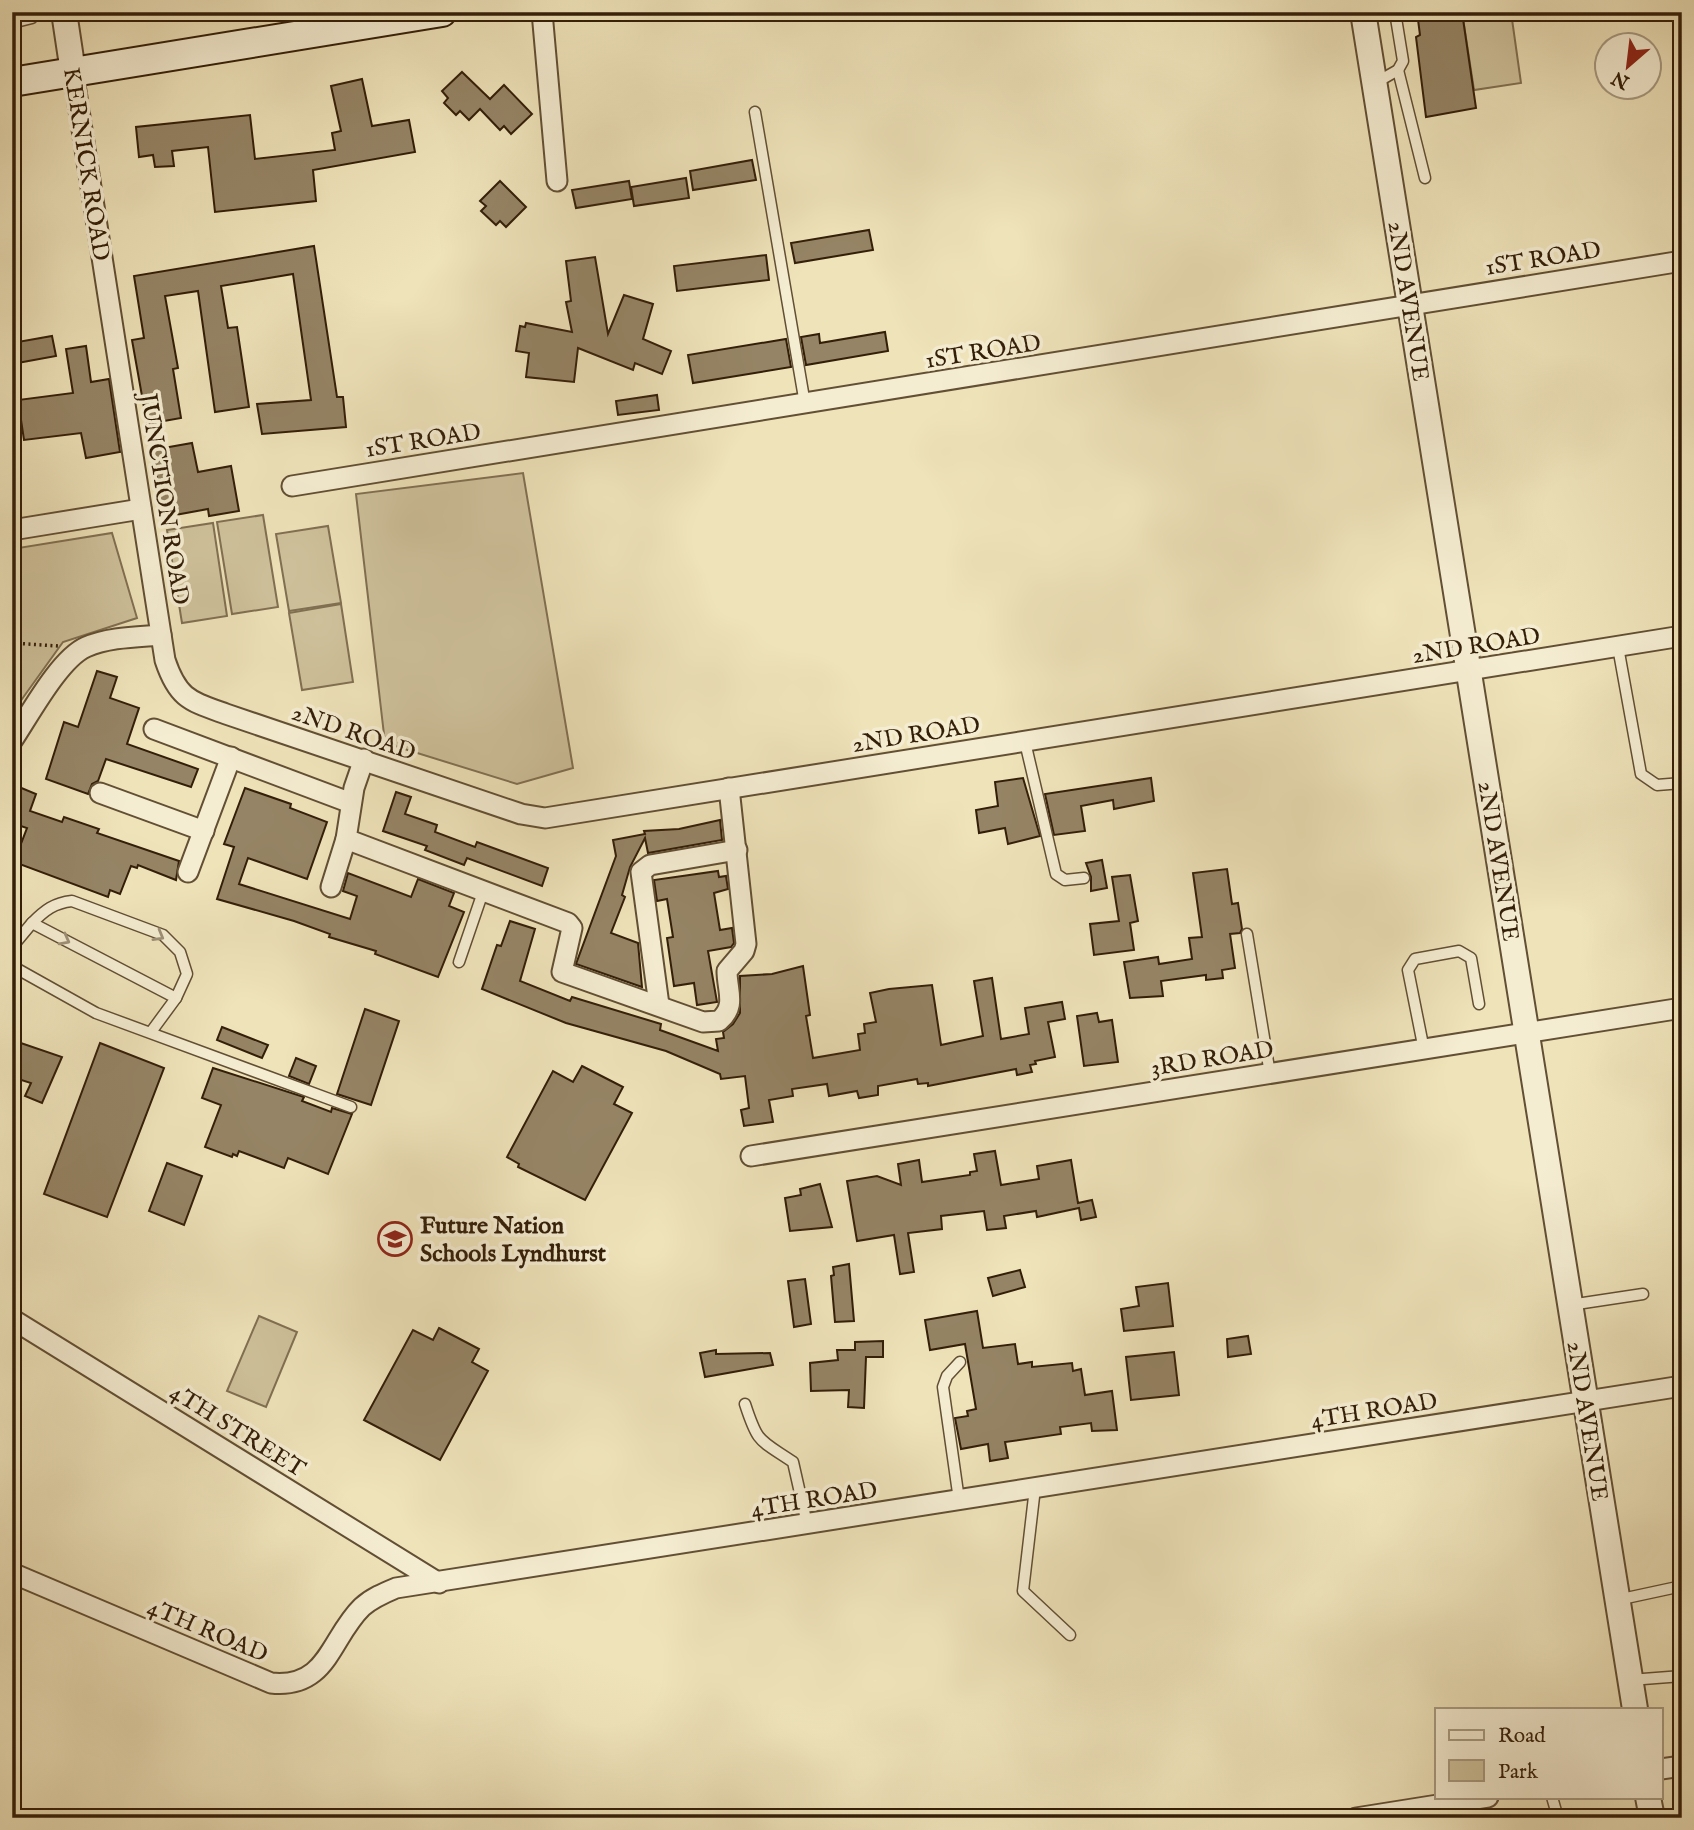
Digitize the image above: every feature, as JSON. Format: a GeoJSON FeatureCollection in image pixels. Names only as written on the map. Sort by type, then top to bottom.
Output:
{"type":"FeatureCollection","features":[{"type":"Feature","properties":{"kind":"main road"},"geometry":{"type":"LineString","coordinates":[[12,82],[73,72],[310,22],[442,12]]}},
{"type":"Feature","properties":{"kind":"street","name":"KERNICK ROAD"},"geometry":{"type":"LineString","coordinates":[[64,12],[111,316]]}},
{"type":"Feature","properties":{"kind":"street"},"geometry":{"type":"LineString","coordinates":[[542,12],[557,181]]}},
{"type":"Feature","properties":{"kind":"street","name":"2ND AVENUE"},"geometry":{"type":"LineString","coordinates":[[1363,12],[1634,1708]]}},
{"type":"Feature","properties":{"kind":"street","name":"1ST ROAD"},"geometry":{"type":"LineString","coordinates":[[292,486],[1682,261]]}},
{"type":"Feature","properties":{"kind":"street","name":"JUNCTION ROAD"},"geometry":{"type":"LineString","coordinates":[[111,316],[165,660],[176,689]]}},
{"type":"Feature","properties":{"kind":"street"},"geometry":{"type":"LineString","coordinates":[[12,530],[141,509]]}},
{"type":"Feature","properties":{"kind":"street"},"geometry":{"type":"LineString","coordinates":[[12,741],[66,663],[85,648],[107,641],[162,635]]}},
{"type":"Feature","properties":{"kind":"street","name":"2ND ROAD"},"geometry":{"type":"LineString","coordinates":[[176,689],[197,704],[537,818],[1682,636]]}},
{"type":"Feature","properties":{"kind":"street"},"geometry":{"type":"LineString","coordinates":[[154,729],[351,803]]}},
{"type":"Feature","properties":{"kind":"street"},"geometry":{"type":"LineString","coordinates":[[188,872],[231,757]]}},
{"type":"Feature","properties":{"kind":"street"},"geometry":{"type":"LineString","coordinates":[[331,887],[346,839],[351,803],[364,759]]}},
{"type":"Feature","properties":{"kind":"street"},"geometry":{"type":"LineString","coordinates":[[346,839],[572,925],[562,972],[704,1022],[719,1021],[729,1010],[731,999],[727,971],[744,951],[746,944],[729,788]]}},
{"type":"Feature","properties":{"kind":"street"},"geometry":{"type":"LineString","coordinates":[[100,793],[204,831]]}},
{"type":"Feature","properties":{"kind":"street"},"geometry":{"type":"LineString","coordinates":[[659,1005],[641,873],[650,865],[737,850]]}},
{"type":"Feature","properties":{"kind":"street","name":"3RD ROAD"},"geometry":{"type":"LineString","coordinates":[[751,1156],[1682,1008]]}},
{"type":"Feature","properties":{"kind":"street","name":"4TH STREET"},"geometry":{"type":"LineString","coordinates":[[12,1319],[439,1583]]}},
{"type":"Feature","properties":{"kind":"street","name":"4TH ROAD"},"geometry":{"type":"LineString","coordinates":[[12,1573],[271,1683],[287,1685],[304,1679],[321,1666],[360,1609],[396,1588],[1682,1386]]}},
{"type":"Feature","properties":{"kind":"street"},"geometry":{"type":"LineString","coordinates":[[1662,1769],[1682,1766]]}},
{"type":"Feature","properties":{"kind":"street"},"geometry":{"type":"LineString","coordinates":[[1356,1818],[1482,1798]]}},
{"type":"Feature","properties":{"kind":"street"},"geometry":{"type":"LineString","coordinates":[[1648,1798],[1652,1818]]}},
{"type":"Feature","properties":{"kind":"lane"},"geometry":{"type":"LineString","coordinates":[[12,23],[32,18],[36,12]]}},
{"type":"Feature","properties":{"kind":"lane"},"geometry":{"type":"LineString","coordinates":[[1374,84],[1398,70],[1403,61],[1395,12]]}},
{"type":"Feature","properties":{"kind":"lane"},"geometry":{"type":"LineString","coordinates":[[1398,70],[1425,178]]}},
{"type":"Feature","properties":{"kind":"lane"},"geometry":{"type":"LineString","coordinates":[[755,112],[805,405]]}},
{"type":"Feature","properties":{"kind":"lane"},"geometry":{"type":"LineString","coordinates":[[1618,647],[1641,774],[1657,785],[1682,783]]}},
{"type":"Feature","properties":{"kind":"lane"},"geometry":{"type":"LineString","coordinates":[[1025,742],[1056,874],[1065,880],[1083,878]]}},
{"type":"Feature","properties":{"kind":"lane"},"geometry":{"type":"LineString","coordinates":[[459,962],[483,892]]}},
{"type":"Feature","properties":{"kind":"lane"},"geometry":{"type":"LineString","coordinates":[[12,947],[32,923],[58,902],[72,901],[163,935],[180,952],[187,974],[176,998],[151,1032]]}},
{"type":"Feature","properties":{"kind":"lane"},"geometry":{"type":"LineString","coordinates":[[32,923],[176,998]]}},
{"type":"Feature","properties":{"kind":"lane"},"geometry":{"type":"LineString","coordinates":[[1247,934],[1270,1074]]}},
{"type":"Feature","properties":{"kind":"lane"},"geometry":{"type":"LineString","coordinates":[[1424,1050],[1408,970],[1416,959],[1459,951],[1465,953],[1471,958],[1479,1004]]}},
{"type":"Feature","properties":{"kind":"lane"},"geometry":{"type":"LineString","coordinates":[[12,966],[96,1013],[351,1107]]}},
{"type":"Feature","properties":{"kind":"lane"},"geometry":{"type":"LineString","coordinates":[[1569,1305],[1643,1294]]}},
{"type":"Feature","properties":{"kind":"lane"},"geometry":{"type":"LineString","coordinates":[[959,1500],[943,1387],[947,1376],[960,1362]]}},
{"type":"Feature","properties":{"kind":"lane"},"geometry":{"type":"LineString","coordinates":[[745,1404],[763,1445],[793,1462],[808,1524]]}},
{"type":"Feature","properties":{"kind":"lane"},"geometry":{"type":"LineString","coordinates":[[1035,1488],[1023,1591],[1070,1635]]}},
{"type":"Feature","properties":{"kind":"lane"},"geometry":{"type":"LineString","coordinates":[[1617,1600],[1682,1586]]}},
{"type":"Feature","properties":{"kind":"lane"},"geometry":{"type":"LineString","coordinates":[[1630,1681],[1682,1676]]}},
{"type":"Feature","properties":{"kind":"lane"},"geometry":{"type":"LineString","coordinates":[[1552,1798],[1558,1818]]}},
{"type":"Feature","properties":{"kind":"path"},"geometry":{"type":"LineString","coordinates":[[12,643],[85,648]]}},
{"type":"Feature","properties":{"kind":"green space"},"geometry":{"type":"Polygon","coordinates":[[[1462,12],[1511,12],[1521,83],[1474,90],[1462,12]]]}},
{"type":"Feature","properties":{"kind":"green space"},"geometry":{"type":"Polygon","coordinates":[[[523,473],[573,768],[517,784],[385,743],[356,494],[523,473]]]}},
{"type":"Feature","properties":{"kind":"green space"},"geometry":{"type":"Polygon","coordinates":[[[263,515],[278,607],[232,614],[217,522],[263,515]]]}},
{"type":"Feature","properties":{"kind":"green space"},"geometry":{"type":"Polygon","coordinates":[[[213,523],[227,616],[182,623],[167,530],[213,523]]]}},
{"type":"Feature","properties":{"kind":"green space"},"geometry":{"type":"Polygon","coordinates":[[[328,526],[341,603],[289,611],[276,534],[328,526]]]}},
{"type":"Feature","properties":{"kind":"green space"},"geometry":{"type":"Polygon","coordinates":[[[112,533],[137,618],[63,642],[12,713],[12,549],[112,533]]]}},
{"type":"Feature","properties":{"kind":"green space"},"geometry":{"type":"Polygon","coordinates":[[[341,604],[353,682],[302,690],[289,613],[341,604]]]}},
{"type":"Feature","properties":{"kind":"green space"},"geometry":{"type":"Polygon","coordinates":[[[259,1316],[297,1332],[266,1407],[227,1391],[259,1316]]]}},
{"type":"Feature","properties":{"kind":"building"},"geometry":{"type":"Polygon","coordinates":[[[1417,12],[1462,12],[1476,108],[1426,117],[1416,37],[1420,35],[1417,12]]]}},
{"type":"Feature","properties":{"kind":"building"},"geometry":{"type":"Polygon","coordinates":[[[462,72],[490,99],[504,85],[532,114],[511,134],[504,126],[500,130],[480,109],[469,120],[460,111],[456,115],[444,103],[448,98],[442,91],[462,72]]]}},
{"type":"Feature","properties":{"kind":"building"},"geometry":{"type":"Polygon","coordinates":[[[362,79],[372,126],[409,120],[415,152],[313,170],[316,201],[215,212],[208,147],[172,151],[174,166],[155,167],[153,155],[139,157],[136,127],[250,115],[255,159],[335,150],[332,133],[341,131],[331,86],[362,79]]]}},
{"type":"Feature","properties":{"kind":"building"},"geometry":{"type":"Polygon","coordinates":[[[752,160],[756,180],[693,190],[690,171],[752,160]]]}},
{"type":"Feature","properties":{"kind":"building"},"geometry":{"type":"Polygon","coordinates":[[[686,178],[689,198],[634,206],[631,187],[686,178]]]}},
{"type":"Feature","properties":{"kind":"building"},"geometry":{"type":"Polygon","coordinates":[[[500,181],[526,207],[506,227],[500,221],[496,225],[481,211],[486,206],[480,201],[500,181]]]}},
{"type":"Feature","properties":{"kind":"building"},"geometry":{"type":"Polygon","coordinates":[[[629,181],[632,199],[576,208],[572,190],[629,181]]]}},
{"type":"Feature","properties":{"kind":"building"},"geometry":{"type":"Polygon","coordinates":[[[869,230],[873,250],[795,263],[791,243],[869,230]]]}},
{"type":"Feature","properties":{"kind":"building"},"geometry":{"type":"Polygon","coordinates":[[[314,246],[337,397],[343,397],[346,427],[262,434],[257,404],[311,400],[293,274],[221,286],[228,328],[237,327],[249,407],[215,412],[198,291],[165,296],[178,368],[173,369],[181,418],[147,424],[132,340],[144,338],[134,276],[314,246]]]}},
{"type":"Feature","properties":{"kind":"building"},"geometry":{"type":"Polygon","coordinates":[[[766,255],[769,280],[677,291],[674,266],[766,255]]]}},
{"type":"Feature","properties":{"kind":"building"},"geometry":{"type":"Polygon","coordinates":[[[595,257],[608,334],[624,295],[653,304],[643,339],[671,351],[662,374],[635,363],[633,370],[578,348],[574,382],[526,377],[529,353],[516,351],[520,326],[525,327],[526,323],[572,332],[566,302],[571,301],[566,261],[595,257]]]}},
{"type":"Feature","properties":{"kind":"building"},"geometry":{"type":"Polygon","coordinates":[[[885,332],[888,351],[806,365],[801,337],[819,334],[820,343],[885,332]]]}},
{"type":"Feature","properties":{"kind":"building"},"geometry":{"type":"Polygon","coordinates":[[[52,336],[56,356],[12,364],[12,343],[52,336]]]}},
{"type":"Feature","properties":{"kind":"building"},"geometry":{"type":"Polygon","coordinates":[[[786,339],[791,367],[693,383],[688,355],[786,339]]]}},
{"type":"Feature","properties":{"kind":"building"},"geometry":{"type":"Polygon","coordinates":[[[86,346],[91,382],[109,379],[120,452],[86,458],[81,433],[24,440],[18,400],[73,393],[66,349],[86,346]]]}},
{"type":"Feature","properties":{"kind":"building"},"geometry":{"type":"Polygon","coordinates":[[[657,395],[659,410],[618,415],[616,401],[657,395]]]}},
{"type":"Feature","properties":{"kind":"building"},"geometry":{"type":"Polygon","coordinates":[[[192,443],[198,472],[231,466],[239,511],[209,516],[208,509],[164,517],[152,450],[192,443]]]}},
{"type":"Feature","properties":{"kind":"building"},"geometry":{"type":"Polygon","coordinates":[[[97,671],[117,677],[110,698],[139,708],[127,744],[198,769],[191,787],[106,759],[98,781],[92,784],[88,794],[46,779],[64,722],[78,727],[97,671]]]}},
{"type":"Feature","properties":{"kind":"building"},"geometry":{"type":"Polygon","coordinates":[[[1023,778],[1040,836],[1008,844],[1005,828],[979,833],[976,810],[998,806],[995,782],[1023,778]]]}},
{"type":"Feature","properties":{"kind":"building"},"geometry":{"type":"Polygon","coordinates":[[[1151,778],[1154,801],[1114,809],[1113,800],[1081,806],[1085,831],[1054,835],[1045,794],[1151,778]]]}},
{"type":"Feature","properties":{"kind":"building"},"geometry":{"type":"Polygon","coordinates":[[[19,787],[36,794],[30,811],[62,822],[64,817],[99,829],[97,833],[179,861],[176,880],[138,865],[137,868],[131,866],[120,894],[110,890],[108,897],[14,862],[27,828],[12,823],[12,807],[19,787]]]}},
{"type":"Feature","properties":{"kind":"building"},"geometry":{"type":"Polygon","coordinates":[[[245,788],[291,804],[290,808],[327,822],[307,879],[248,858],[239,884],[350,919],[357,896],[343,891],[348,873],[411,897],[418,879],[454,893],[449,906],[464,912],[438,977],[375,954],[376,951],[329,937],[330,934],[294,921],[217,899],[234,847],[224,844],[245,788]]]}},
{"type":"Feature","properties":{"kind":"building"},"geometry":{"type":"Polygon","coordinates":[[[396,792],[411,797],[405,814],[437,825],[435,832],[475,847],[477,842],[548,868],[542,886],[467,858],[464,865],[425,850],[427,846],[383,831],[396,792]]]}},
{"type":"Feature","properties":{"kind":"building"},"geometry":{"type":"Polygon","coordinates":[[[720,820],[722,840],[648,853],[645,838],[630,867],[622,895],[625,897],[611,933],[638,943],[642,987],[576,964],[616,856],[613,840],[645,834],[644,831],[679,829],[720,820]]]}},
{"type":"Feature","properties":{"kind":"building"},"geometry":{"type":"Polygon","coordinates":[[[1102,860],[1107,888],[1091,891],[1091,877],[1086,863],[1102,860]]]}},
{"type":"Feature","properties":{"kind":"building"},"geometry":{"type":"Polygon","coordinates":[[[1227,869],[1232,904],[1238,903],[1242,929],[1240,933],[1230,934],[1235,968],[1222,970],[1223,978],[1206,980],[1206,975],[1161,981],[1163,996],[1130,998],[1124,962],[1158,957],[1159,964],[1192,959],[1189,938],[1202,937],[1193,873],[1227,869]]]}},
{"type":"Feature","properties":{"kind":"building"},"geometry":{"type":"Polygon","coordinates":[[[718,871],[719,877],[726,876],[728,889],[714,893],[720,930],[732,928],[734,943],[731,947],[708,951],[717,1002],[697,1005],[694,983],[674,986],[667,938],[673,937],[667,899],[657,901],[654,880],[718,871]]]}},
{"type":"Feature","properties":{"kind":"building"},"geometry":{"type":"Polygon","coordinates":[[[1130,875],[1138,921],[1130,923],[1134,950],[1094,955],[1090,924],[1119,921],[1112,877],[1130,875]]]}},
{"type":"Feature","properties":{"kind":"building"},"geometry":{"type":"Polygon","coordinates":[[[510,921],[535,929],[520,981],[570,1001],[572,997],[661,1024],[660,1030],[718,1051],[716,1039],[724,1038],[723,1032],[733,1024],[740,1013],[740,976],[772,974],[803,966],[810,1015],[806,1016],[813,1058],[860,1050],[858,1034],[865,1033],[864,1024],[876,1022],[870,993],[889,989],[932,985],[941,1045],[983,1036],[974,981],[992,978],[1001,1039],[1029,1034],[1025,1008],[1062,1002],[1065,1019],[1048,1022],[1055,1057],[1035,1061],[1036,1064],[1030,1065],[1032,1072],[1017,1075],[1016,1069],[928,1086],[928,1083],[918,1084],[917,1079],[878,1086],[878,1095],[859,1098],[857,1091],[829,1096],[827,1084],[792,1089],[793,1096],[769,1100],[773,1122],[744,1126],[741,1110],[749,1108],[745,1076],[721,1079],[720,1074],[666,1051],[566,1023],[482,989],[497,945],[501,946],[510,921]]]}},
{"type":"Feature","properties":{"kind":"building"},"geometry":{"type":"Polygon","coordinates":[[[365,1009],[399,1021],[371,1105],[337,1094],[365,1009]]]}},
{"type":"Feature","properties":{"kind":"building"},"geometry":{"type":"Polygon","coordinates":[[[1097,1013],[1099,1022],[1112,1020],[1118,1062],[1084,1066],[1077,1016],[1097,1013]]]}},
{"type":"Feature","properties":{"kind":"building"},"geometry":{"type":"Polygon","coordinates":[[[222,1027],[268,1045],[262,1058],[217,1040],[222,1027]]]}},
{"type":"Feature","properties":{"kind":"building"},"geometry":{"type":"Polygon","coordinates":[[[12,1040],[62,1057],[42,1103],[25,1096],[31,1083],[12,1077],[12,1040]]]}},
{"type":"Feature","properties":{"kind":"building"},"geometry":{"type":"Polygon","coordinates":[[[100,1043],[164,1068],[107,1217],[44,1194],[100,1043]]]}},
{"type":"Feature","properties":{"kind":"building"},"geometry":{"type":"Polygon","coordinates":[[[296,1058],[316,1066],[309,1084],[289,1076],[296,1058]]]}},
{"type":"Feature","properties":{"kind":"building"},"geometry":{"type":"Polygon","coordinates":[[[582,1066],[623,1087],[614,1104],[632,1113],[585,1200],[518,1167],[519,1164],[507,1157],[553,1071],[573,1082],[582,1066]]]}},
{"type":"Feature","properties":{"kind":"building"},"geometry":{"type":"Polygon","coordinates":[[[213,1068],[304,1097],[302,1101],[331,1112],[332,1108],[352,1114],[328,1174],[288,1158],[284,1168],[239,1151],[237,1156],[233,1154],[232,1157],[205,1147],[221,1105],[202,1098],[213,1068]]]}},
{"type":"Feature","properties":{"kind":"building"},"geometry":{"type":"Polygon","coordinates":[[[995,1151],[1001,1185],[1039,1179],[1037,1166],[1071,1160],[1078,1203],[1092,1200],[1096,1217],[1081,1220],[1079,1208],[1037,1217],[1036,1211],[1004,1216],[1006,1228],[987,1230],[984,1211],[941,1216],[942,1229],[908,1233],[914,1272],[900,1274],[894,1235],[857,1241],[847,1181],[877,1176],[901,1185],[898,1164],[919,1160],[922,1182],[970,1175],[970,1172],[977,1171],[974,1154],[995,1151]]]}},
{"type":"Feature","properties":{"kind":"building"},"geometry":{"type":"Polygon","coordinates":[[[167,1163],[202,1176],[184,1225],[149,1211],[167,1163]]]}},
{"type":"Feature","properties":{"kind":"building"},"geometry":{"type":"Polygon","coordinates":[[[820,1184],[832,1227],[790,1231],[785,1198],[801,1195],[800,1189],[820,1184]]]}},
{"type":"Feature","properties":{"kind":"building"},"geometry":{"type":"Polygon","coordinates":[[[849,1264],[854,1321],[835,1322],[831,1276],[834,1275],[833,1267],[849,1264]]]}},
{"type":"Feature","properties":{"kind":"building"},"geometry":{"type":"Polygon","coordinates":[[[1020,1270],[1025,1287],[993,1296],[988,1278],[1020,1270]]]}},
{"type":"Feature","properties":{"kind":"building"},"geometry":{"type":"Polygon","coordinates":[[[805,1279],[811,1324],[794,1327],[788,1281],[805,1279]]]}},
{"type":"Feature","properties":{"kind":"building"},"geometry":{"type":"Polygon","coordinates":[[[1168,1283],[1173,1326],[1124,1331],[1121,1309],[1139,1306],[1136,1287],[1168,1283]]]}},
{"type":"Feature","properties":{"kind":"building"},"geometry":{"type":"Polygon","coordinates":[[[977,1311],[983,1348],[1015,1344],[1018,1364],[1032,1362],[1032,1367],[1072,1363],[1073,1371],[1081,1369],[1085,1395],[1112,1391],[1117,1430],[1092,1431],[1091,1423],[1060,1427],[1061,1434],[1005,1442],[1008,1458],[990,1461],[988,1444],[961,1449],[955,1418],[968,1416],[967,1411],[976,1409],[965,1344],[930,1350],[925,1320],[977,1311]]]}},
{"type":"Feature","properties":{"kind":"building"},"geometry":{"type":"Polygon","coordinates":[[[439,1328],[479,1349],[472,1362],[488,1371],[440,1460],[364,1420],[413,1330],[433,1340],[439,1328]]]}},
{"type":"Feature","properties":{"kind":"building"},"geometry":{"type":"Polygon","coordinates":[[[1248,1336],[1251,1354],[1228,1357],[1227,1339],[1248,1336]]]}},
{"type":"Feature","properties":{"kind":"building"},"geometry":{"type":"Polygon","coordinates":[[[883,1341],[883,1357],[866,1357],[864,1408],[848,1407],[849,1390],[811,1391],[810,1363],[838,1360],[837,1350],[855,1350],[855,1342],[883,1341]]]}},
{"type":"Feature","properties":{"kind":"building"},"geometry":{"type":"Polygon","coordinates":[[[716,1350],[716,1354],[770,1353],[773,1365],[705,1377],[700,1353],[716,1350]]]}},
{"type":"Feature","properties":{"kind":"building"},"geometry":{"type":"Polygon","coordinates":[[[1174,1352],[1179,1395],[1131,1400],[1126,1357],[1174,1352]]]}},
{"type":"Feature","properties":{"kind":"place","name":"Future Nation Schools Lyndhurst"},"geometry":{"type":"Point","coordinates":[395,1239]}}]}
